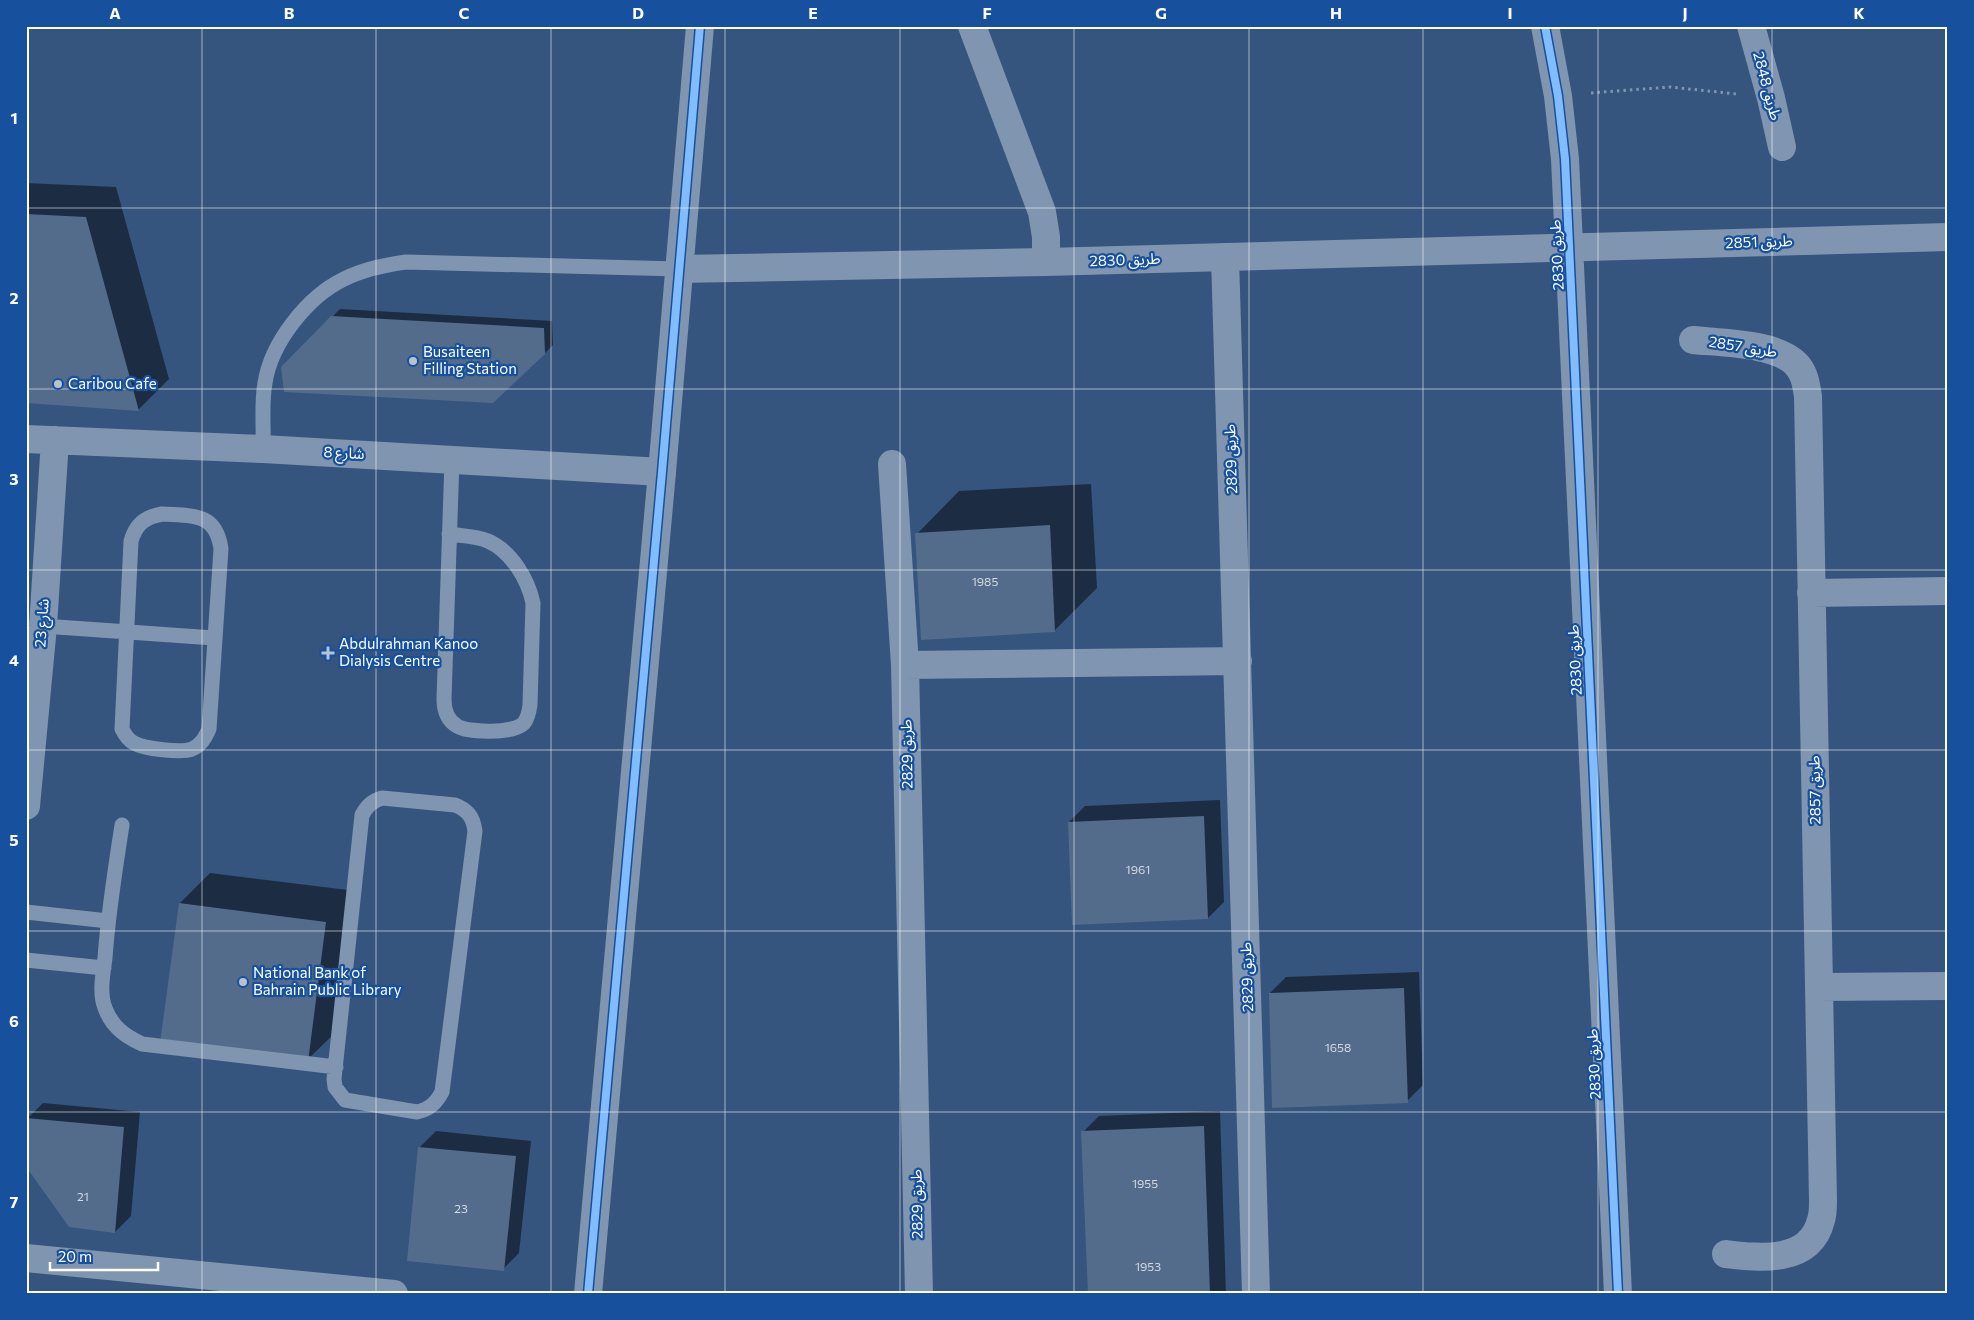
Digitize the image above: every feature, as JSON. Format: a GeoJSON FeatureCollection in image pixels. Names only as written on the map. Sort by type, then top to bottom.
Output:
{"type":"FeatureCollection","features":[{"type":"Feature","properties":{"kind":"street"},"geometry":{"type":"LineString","coordinates":[[588,1294],[700,26]]}},
{"type":"Feature","properties":{"kind":"street"},"geometry":{"type":"LineString","coordinates":[[972,26],[1042,212],[1046,237],[1046,262]]}},
{"type":"Feature","properties":{"kind":"street","name":"طريق 2830"},"geometry":{"type":"LineString","coordinates":[[1544,26],[1558,96],[1565,159],[1618,1294]]}},
{"type":"Feature","properties":{"kind":"street","name":"طريق 2848"},"geometry":{"type":"LineString","coordinates":[[1750,26],[1771,98],[1782,147]]}},
{"type":"Feature","properties":{"kind":"street","name":"طريق 2851"},"geometry":{"type":"LineString","coordinates":[[1570,247],[1948,237]]}},
{"type":"Feature","properties":{"kind":"street","name":"طريق 2830"},"geometry":{"type":"LineString","coordinates":[[679,269],[1046,262],[1570,247]]}},
{"type":"Feature","properties":{"kind":"street","name":"طريق 2829"},"geometry":{"type":"LineString","coordinates":[[1225,257],[1256,1294]]}},
{"type":"Feature","properties":{"kind":"street","name":"طريق 2857"},"geometry":{"type":"LineString","coordinates":[[1693,340],[1769,348],[1785,354],[1797,365],[1805,380],[1808,396],[1824,1201],[1821,1222],[1812,1239],[1795,1252],[1774,1257],[1726,1254]]}},
{"type":"Feature","properties":{"kind":"street","name":"شارع 8"},"geometry":{"type":"LineString","coordinates":[[26,439],[263,448],[662,472]]}},
{"type":"Feature","properties":{"kind":"street","name":"شارع 23"},"geometry":{"type":"LineString","coordinates":[[26,806],[43,626],[55,440]]}},
{"type":"Feature","properties":{"kind":"street","name":"طريق 2829"},"geometry":{"type":"LineString","coordinates":[[892,464],[905,665],[919,1294]]}},
{"type":"Feature","properties":{"kind":"street"},"geometry":{"type":"LineString","coordinates":[[1811,593],[1948,591]]}},
{"type":"Feature","properties":{"kind":"street"},"geometry":{"type":"LineString","coordinates":[[905,665],[1238,661]]}},
{"type":"Feature","properties":{"kind":"street"},"geometry":{"type":"LineString","coordinates":[[1819,987],[1948,986]]}},
{"type":"Feature","properties":{"kind":"street"},"geometry":{"type":"LineString","coordinates":[[26,1258],[394,1294]]}},
{"type":"Feature","properties":{"kind":"lane"},"geometry":{"type":"LineString","coordinates":[[263,448],[265,383],[276,352],[292,323],[315,299],[342,280],[373,267],[406,262],[679,269]]}},
{"type":"Feature","properties":{"kind":"lane"},"geometry":{"type":"LineString","coordinates":[[449,534],[477,538],[496,545],[504,551],[522,573],[531,592],[533,602],[530,705],[528,715],[523,724],[514,730],[465,729],[456,726],[444,709],[449,534],[452,460]]}},
{"type":"Feature","properties":{"kind":"lane"},"geometry":{"type":"LineString","coordinates":[[162,514],[200,517],[209,522],[216,529],[221,549],[209,729],[200,744],[184,751],[140,746],[126,736],[122,729],[122,720],[127,632],[131,541],[134,530],[150,516],[162,514]]}},
{"type":"Feature","properties":{"kind":"lane"},"geometry":{"type":"LineString","coordinates":[[43,626],[214,638]]}},
{"type":"Feature","properties":{"kind":"lane"},"geometry":{"type":"LineString","coordinates":[[382,798],[456,805],[463,808],[474,822],[474,830],[442,1092],[433,1105],[426,1110],[417,1112],[353,1102],[345,1100],[335,1087],[336,1067],[362,815],[366,807],[382,798]]}},
{"type":"Feature","properties":{"kind":"lane"},"geometry":{"type":"LineString","coordinates":[[122,825],[108,921],[102,988],[104,1006],[112,1023],[125,1036],[142,1044],[336,1067]]}},
{"type":"Feature","properties":{"kind":"lane"},"geometry":{"type":"LineString","coordinates":[[26,912],[108,921]]}},
{"type":"Feature","properties":{"kind":"lane"},"geometry":{"type":"LineString","coordinates":[[26,960],[104,968]]}},
{"type":"Feature","properties":{"kind":"path"},"geometry":{"type":"LineString","coordinates":[[1558,96],[1670,87],[1771,98]]}},
{"type":"Feature","properties":{"kind":"building"},"geometry":{"type":"Polygon","coordinates":[[[26,214],[86,217],[139,411],[26,403],[26,214]]]}},
{"type":"Feature","properties":{"kind":"building","name":"Busaiteen Filling Station"},"geometry":{"type":"Polygon","coordinates":[[[331,316],[544,328],[545,354],[493,403],[284,392],[281,367],[331,316]]]}},
{"type":"Feature","properties":{"kind":"building"},"geometry":{"type":"Polygon","coordinates":[[[1050,525],[1055,632],[921,640],[915,533],[1050,525]]]}},
{"type":"Feature","properties":{"kind":"building"},"geometry":{"type":"Polygon","coordinates":[[[1204,816],[1208,919],[1072,925],[1068,822],[1204,816]]]}},
{"type":"Feature","properties":{"kind":"building","name":"National Bank of Bahrain Public Library"},"geometry":{"type":"Polygon","coordinates":[[[179,903],[326,922],[308,1062],[160,1043],[179,903]]]}},
{"type":"Feature","properties":{"kind":"building"},"geometry":{"type":"Polygon","coordinates":[[[1404,988],[1408,1103],[1272,1108],[1269,993],[1404,988]]]}},
{"type":"Feature","properties":{"kind":"building"},"geometry":{"type":"Polygon","coordinates":[[[26,1118],[124,1127],[115,1233],[69,1227],[27,1168],[26,1118]]]}},
{"type":"Feature","properties":{"kind":"building"},"geometry":{"type":"Polygon","coordinates":[[[1204,1126],[1210,1294],[1088,1294],[1081,1131],[1204,1126]]]}},
{"type":"Feature","properties":{"kind":"building"},"geometry":{"type":"Polygon","coordinates":[[[418,1147],[516,1156],[504,1271],[407,1261],[418,1147]]]}},
{"type":"Feature","properties":{"kind":"cycle path"},"geometry":{"type":"LineString","coordinates":[[588,1294],[700,26]]}},
{"type":"Feature","properties":{"kind":"cycle path"},"geometry":{"type":"LineString","coordinates":[[1545,26],[1558,96],[1565,159],[1618,1294]]}},
{"type":"Feature","properties":{"kind":"place","name":"Busaiteen Filling Station"},"geometry":{"type":"Point","coordinates":[413,361]}},
{"type":"Feature","properties":{"kind":"place","name":"Caribou Cafe"},"geometry":{"type":"Point","coordinates":[58,384]}},
{"type":"Feature","properties":{"kind":"place","name":"Abdulrahman Kanoo Dialysis Centre"},"geometry":{"type":"Point","coordinates":[328,653]}},
{"type":"Feature","properties":{"kind":"place","name":"National Bank of Bahrain Public Library"},"geometry":{"type":"Point","coordinates":[243,982]}}]}
